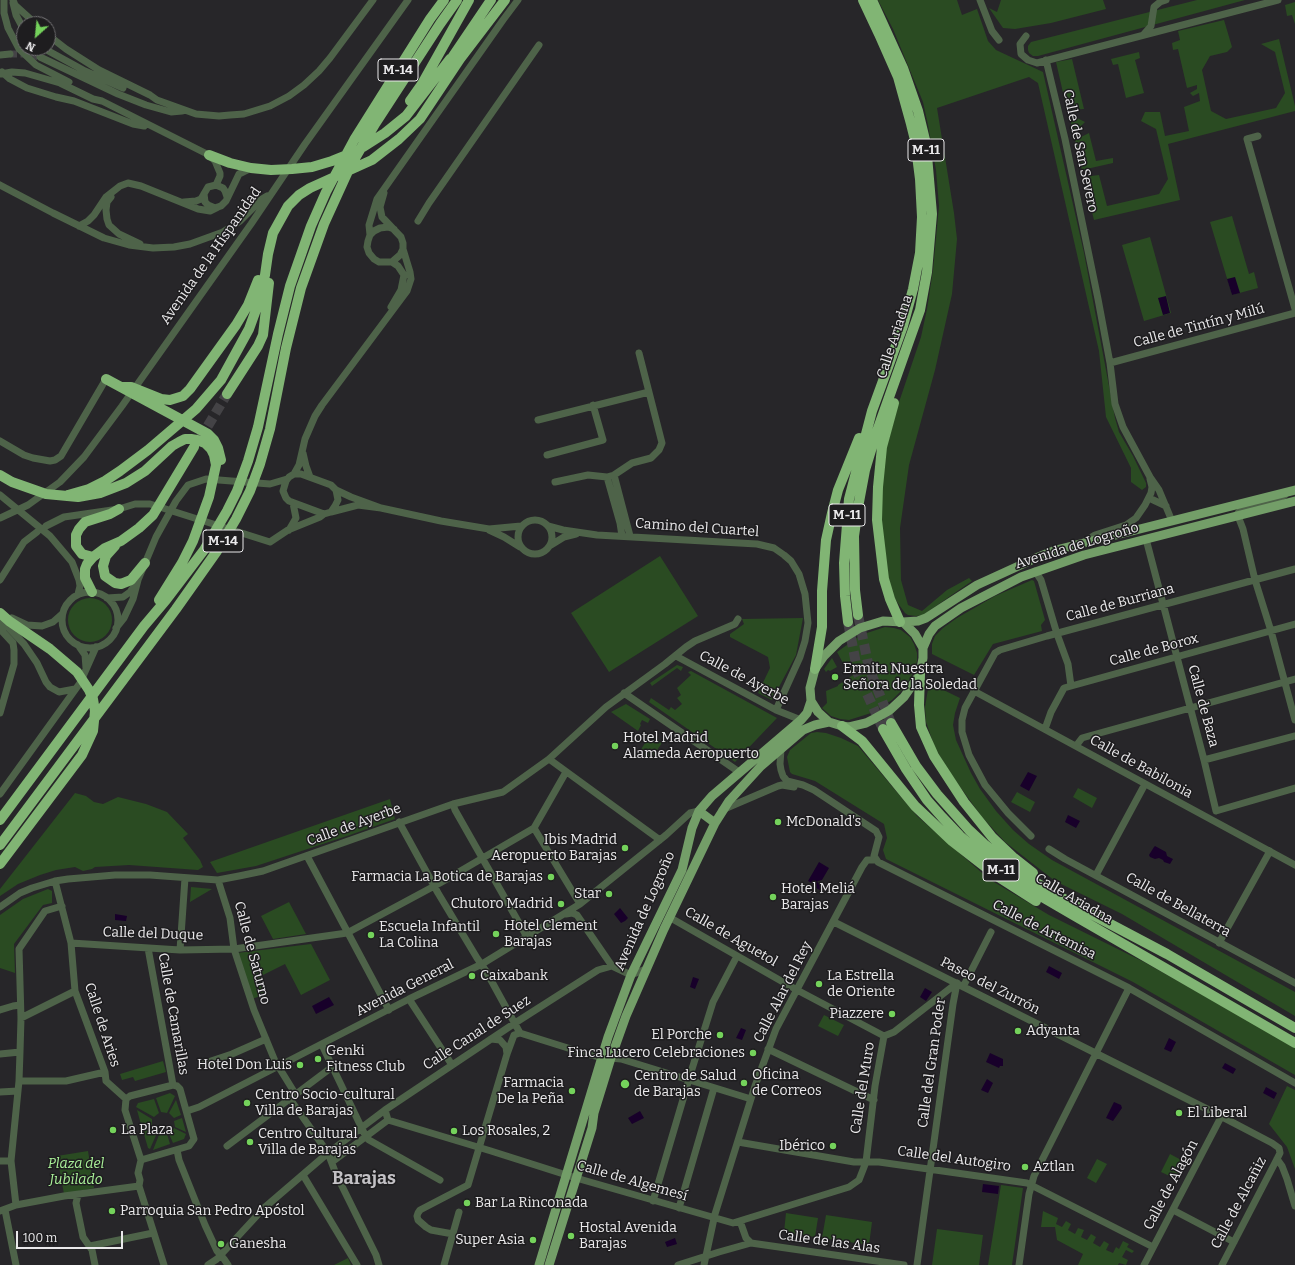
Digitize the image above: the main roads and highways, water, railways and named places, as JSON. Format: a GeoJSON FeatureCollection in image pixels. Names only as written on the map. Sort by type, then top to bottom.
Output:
{"type":"FeatureCollection","features":[{"type":"Feature","properties":{"kind":"highway","name":"M-14"},"geometry":{"type":"LineString","coordinates":[[0,820],[144,626],[204,550],[238,491],[258,427],[290,286],[311,226],[326,192],[354,140],[430,19],[444,0]]}},
{"type":"Feature","properties":{"kind":"highway","name":"M-14"},"geometry":{"type":"LineString","coordinates":[[0,845],[176,610],[217,551],[236,519],[250,491],[260,464],[270,429],[286,348],[301,288],[324,224],[341,185],[375,124],[457,0]]}},
{"type":"Feature","properties":{"kind":"highway"},"geometry":{"type":"LineString","coordinates":[[385,133],[405,109],[422,84],[470,0]]}},
{"type":"Feature","properties":{"kind":"highway"},"geometry":{"type":"LineString","coordinates":[[209,155],[230,163],[251,168],[271,170],[292,169],[325,163],[351,154],[385,133],[406,116],[450,59],[491,0]]}},
{"type":"Feature","properties":{"kind":"highway"},"geometry":{"type":"LineString","coordinates":[[121,387],[131,387],[161,400],[170,400],[183,396],[190,389],[236,325],[248,305],[268,254],[274,233],[288,206],[299,195],[310,188],[372,160],[399,139],[420,119],[460,59],[505,0]]}},
{"type":"Feature","properties":{"kind":"highway"},"geometry":{"type":"LineString","coordinates":[[856,0],[873,31],[908,113]]}},
{"type":"Feature","properties":{"kind":"highway"},"geometry":{"type":"LineString","coordinates":[[863,0],[898,77],[908,113]]}},
{"type":"Feature","properties":{"kind":"highway","name":"Calle Ariadna"},"geometry":{"type":"LineString","coordinates":[[858,616],[855,590],[854,536],[865,470],[876,434],[920,310],[928,272],[932,214],[926,144],[918,111],[894,47],[872,0]]}},
{"type":"Feature","properties":{"kind":"highway"},"geometry":{"type":"LineString","coordinates":[[399,139],[431,92],[450,59]]}},
{"type":"Feature","properties":{"kind":"highway","name":"Calle Ariadna"},"geometry":{"type":"LineString","coordinates":[[848,622],[845,596],[844,563],[846,523],[851,493],[872,411],[903,326],[913,289],[920,253],[922,217],[920,179],[915,140],[908,113]]}},
{"type":"Feature","properties":{"kind":"highway"},"geometry":{"type":"LineString","coordinates":[[227,394],[258,346],[263,335],[268,288],[280,222]]}},
{"type":"Feature","properties":{"kind":"highway"},"geometry":{"type":"LineString","coordinates":[[68,495],[89,489],[105,481],[148,450],[196,409],[221,380],[249,329],[257,307],[265,275],[268,254]]}},
{"type":"Feature","properties":{"kind":"highway"},"geometry":{"type":"LineString","coordinates":[[901,622],[890,599],[884,579],[877,520],[878,486],[882,447],[892,408],[915,343],[920,310]]}},
{"type":"Feature","properties":{"kind":"highway"},"geometry":{"type":"LineString","coordinates":[[106,379],[200,430],[214,440],[221,456],[221,475],[212,502],[203,515]]}},
{"type":"Feature","properties":{"kind":"highway"},"geometry":{"type":"LineString","coordinates":[[815,669],[822,627],[822,591],[825,553],[832,513],[838,490],[872,411]]}},
{"type":"Feature","properties":{"kind":"highway"},"geometry":{"type":"LineString","coordinates":[[0,475],[12,482],[46,494],[78,497],[100,493],[126,483],[145,471],[179,442],[185,439],[197,440],[205,443],[211,449],[216,465],[215,474],[203,515],[193,541],[182,563],[144,626]]}},
{"type":"Feature","properties":{"kind":"highway"},"geometry":{"type":"LineString","coordinates":[[145,563],[131,580],[126,583],[115,583],[105,576],[103,562],[109,552],[139,528],[153,514],[194,447]]}},
{"type":"Feature","properties":{"kind":"highway"},"geometry":{"type":"LineString","coordinates":[[93,557],[82,554],[76,546],[76,535],[79,529],[85,522],[110,514],[120,508]]}},
{"type":"Feature","properties":{"kind":"highway"},"geometry":{"type":"LineString","coordinates":[[92,592],[87,583],[85,573],[87,564],[93,557],[105,548],[122,541]]}},
{"type":"Feature","properties":{"kind":"highway"},"geometry":{"type":"LineString","coordinates":[[0,613],[77,672],[84,681],[93,699],[95,711],[93,731],[82,755],[0,864]]}},
{"type":"Feature","properties":{"kind":"highway"},"geometry":{"type":"LineString","coordinates":[[920,674],[919,705],[921,727],[934,756],[964,802],[992,837],[1014,858],[1033,873],[1167,954]]}},
{"type":"Feature","properties":{"kind":"highway"},"geometry":{"type":"LineString","coordinates":[[842,726],[862,741],[915,806],[971,858],[1021,892],[1071,921],[1161,966]]}},
{"type":"Feature","properties":{"kind":"highway","name":"Calle Ariadna"},"geometry":{"type":"LineString","coordinates":[[1295,1028],[1167,954],[1078,907],[1030,879],[984,844],[969,830],[937,794],[887,726],[906,769],[927,800],[960,836],[977,851],[1025,887],[1295,1043]]}},
{"type":"Feature","properties":{"kind":"main road","name":"Avenida de Logroño"},"geometry":{"type":"LineString","coordinates":[[901,622],[918,621],[926,618],[962,594],[993,577],[1036,558],[1082,543],[1292,491]]}},
{"type":"Feature","properties":{"kind":"main road","name":"Avenida de Logroño"},"geometry":{"type":"LineString","coordinates":[[923,648],[929,634],[935,626],[992,590],[1035,571],[1084,555],[1295,501]]}},
{"type":"Feature","properties":{"kind":"main road"},"geometry":{"type":"LineString","coordinates":[[1146,539],[1148,534],[1171,528],[1173,524],[1172,521]]}},
{"type":"Feature","properties":{"kind":"main road"},"geometry":{"type":"LineString","coordinates":[[883,621],[901,622],[915,634],[923,648],[920,674],[904,697],[890,710],[866,723],[856,726],[842,726],[829,722],[818,712],[811,701],[810,688],[815,669],[830,650],[851,633],[869,624],[883,621]]}},
{"type":"Feature","properties":{"kind":"main road","name":"Avenida de Logroño"},"geometry":{"type":"LineString","coordinates":[[539,1265],[600,1057],[631,975],[682,870],[691,832],[699,811],[710,797],[800,720],[807,713],[811,701]]}},
{"type":"Feature","properties":{"kind":"main road","name":"Avenida de Logroño"},"geometry":{"type":"LineString","coordinates":[[549,1265],[592,1128],[594,1113],[611,1058],[626,1016],[669,917],[722,810],[750,777],[804,730],[815,725],[829,722]]}},
{"type":"Feature","properties":{"kind":"main road"},"geometry":{"type":"LineString","coordinates":[[699,811],[716,823]]}},
{"type":"Feature","properties":{"kind":"main road"},"geometry":{"type":"LineString","coordinates":[[691,832],[695,838],[705,844]]}},
{"type":"Feature","properties":{"kind":"tunnel"},"geometry":{"type":"LineString","coordinates":[[10,54],[27,54],[40,57]]}},
{"type":"Feature","properties":{"kind":"tunnel"},"geometry":{"type":"LineString","coordinates":[[200,439],[227,394]]}},
{"type":"Feature","properties":{"kind":"tunnel"},"geometry":{"type":"LineString","coordinates":[[858,615],[869,668],[891,723]]}},
{"type":"Feature","properties":{"kind":"tunnel"},"geometry":{"type":"LineString","coordinates":[[848,622],[858,674],[883,729]]}},
{"type":"Feature","properties":{"kind":"place","name":"Ermita Nuestra Señora de la Soledad"},"geometry":{"type":"Point","coordinates":[835,677]}},
{"type":"Feature","properties":{"kind":"place","name":"Hotel Madrid Alameda Aeropuerto"},"geometry":{"type":"Point","coordinates":[615,746]}},
{"type":"Feature","properties":{"kind":"place","name":"McDonald's"},"geometry":{"type":"Point","coordinates":[778,822]}},
{"type":"Feature","properties":{"kind":"place","name":"Ibis Madrid Aeropuerto Barajas"},"geometry":{"type":"Point","coordinates":[625,848]}},
{"type":"Feature","properties":{"kind":"place","name":"Farmacia La Botica de Barajas"},"geometry":{"type":"Point","coordinates":[551,877]}},
{"type":"Feature","properties":{"kind":"place","name":"Star"},"geometry":{"type":"Point","coordinates":[609,894]}},
{"type":"Feature","properties":{"kind":"place","name":"Hotel Meliá Barajas"},"geometry":{"type":"Point","coordinates":[773,897]}},
{"type":"Feature","properties":{"kind":"place","name":"Chutoro Madrid"},"geometry":{"type":"Point","coordinates":[561,904]}},
{"type":"Feature","properties":{"kind":"place","name":"Hotel Clement Barajas"},"geometry":{"type":"Point","coordinates":[496,934]}},
{"type":"Feature","properties":{"kind":"place","name":"Escuela Infantil La Colina"},"geometry":{"type":"Point","coordinates":[371,935]}},
{"type":"Feature","properties":{"kind":"place","name":"Caixabank"},"geometry":{"type":"Point","coordinates":[472,976]}},
{"type":"Feature","properties":{"kind":"place","name":"La Estrella de Oriente"},"geometry":{"type":"Point","coordinates":[819,984]}},
{"type":"Feature","properties":{"kind":"place","name":"Piazzere"},"geometry":{"type":"Point","coordinates":[892,1014]}},
{"type":"Feature","properties":{"kind":"place","name":"Adyanta"},"geometry":{"type":"Point","coordinates":[1018,1031]}},
{"type":"Feature","properties":{"kind":"place","name":"El Porche"},"geometry":{"type":"Point","coordinates":[720,1035]}},
{"type":"Feature","properties":{"kind":"place","name":"Finca Lucero Celebraciones"},"geometry":{"type":"Point","coordinates":[753,1053]}},
{"type":"Feature","properties":{"kind":"place","name":"Genki Fitness Club"},"geometry":{"type":"Point","coordinates":[318,1059]}},
{"type":"Feature","properties":{"kind":"place","name":"Hotel Don Luis"},"geometry":{"type":"Point","coordinates":[300,1065]}},
{"type":"Feature","properties":{"kind":"place","name":"Oficina de Correos"},"geometry":{"type":"Point","coordinates":[744,1083]}},
{"type":"Feature","properties":{"kind":"place","name":"Centro de Salud de Barajas"},"geometry":{"type":"Point","coordinates":[625,1084]}},
{"type":"Feature","properties":{"kind":"place","name":"Farmacia De la Peña"},"geometry":{"type":"Point","coordinates":[572,1091]}},
{"type":"Feature","properties":{"kind":"place","name":"Centro Socio-cultural Villa de Barajas"},"geometry":{"type":"Point","coordinates":[247,1103]}},
{"type":"Feature","properties":{"kind":"place","name":"El Liberal"},"geometry":{"type":"Point","coordinates":[1179,1113]}},
{"type":"Feature","properties":{"kind":"place","name":"La Plaza"},"geometry":{"type":"Point","coordinates":[113,1130]}},
{"type":"Feature","properties":{"kind":"place","name":"Los Rosales, 2"},"geometry":{"type":"Point","coordinates":[454,1131]}},
{"type":"Feature","properties":{"kind":"place","name":"Centro Cultural Villa de Barajas"},"geometry":{"type":"Point","coordinates":[250,1142]}},
{"type":"Feature","properties":{"kind":"place","name":"Ibérico"},"geometry":{"type":"Point","coordinates":[833,1146]}},
{"type":"Feature","properties":{"kind":"place","name":"Aztlan"},"geometry":{"type":"Point","coordinates":[1025,1167]}},
{"type":"Feature","properties":{"kind":"place","name":"Bar La Rinconada"},"geometry":{"type":"Point","coordinates":[467,1203]}},
{"type":"Feature","properties":{"kind":"place","name":"Parroquia San Pedro Apóstol"},"geometry":{"type":"Point","coordinates":[112,1211]}},
{"type":"Feature","properties":{"kind":"place","name":"Hostal Avenida Barajas"},"geometry":{"type":"Point","coordinates":[571,1236]}},
{"type":"Feature","properties":{"kind":"place","name":"Super Asia"},"geometry":{"type":"Point","coordinates":[533,1240]}},
{"type":"Feature","properties":{"kind":"place","name":"Ganesha"},"geometry":{"type":"Point","coordinates":[221,1244]}},
{"type":"Feature","properties":{"kind":"district","name":"Barajas"},"geometry":{"type":"Point","coordinates":[364,1179]}},
{"type":"Feature","properties":{"kind":"park label","name":"Plaza del Jubilado"},"geometry":{"type":"Point","coordinates":[76,1172]}}]}
